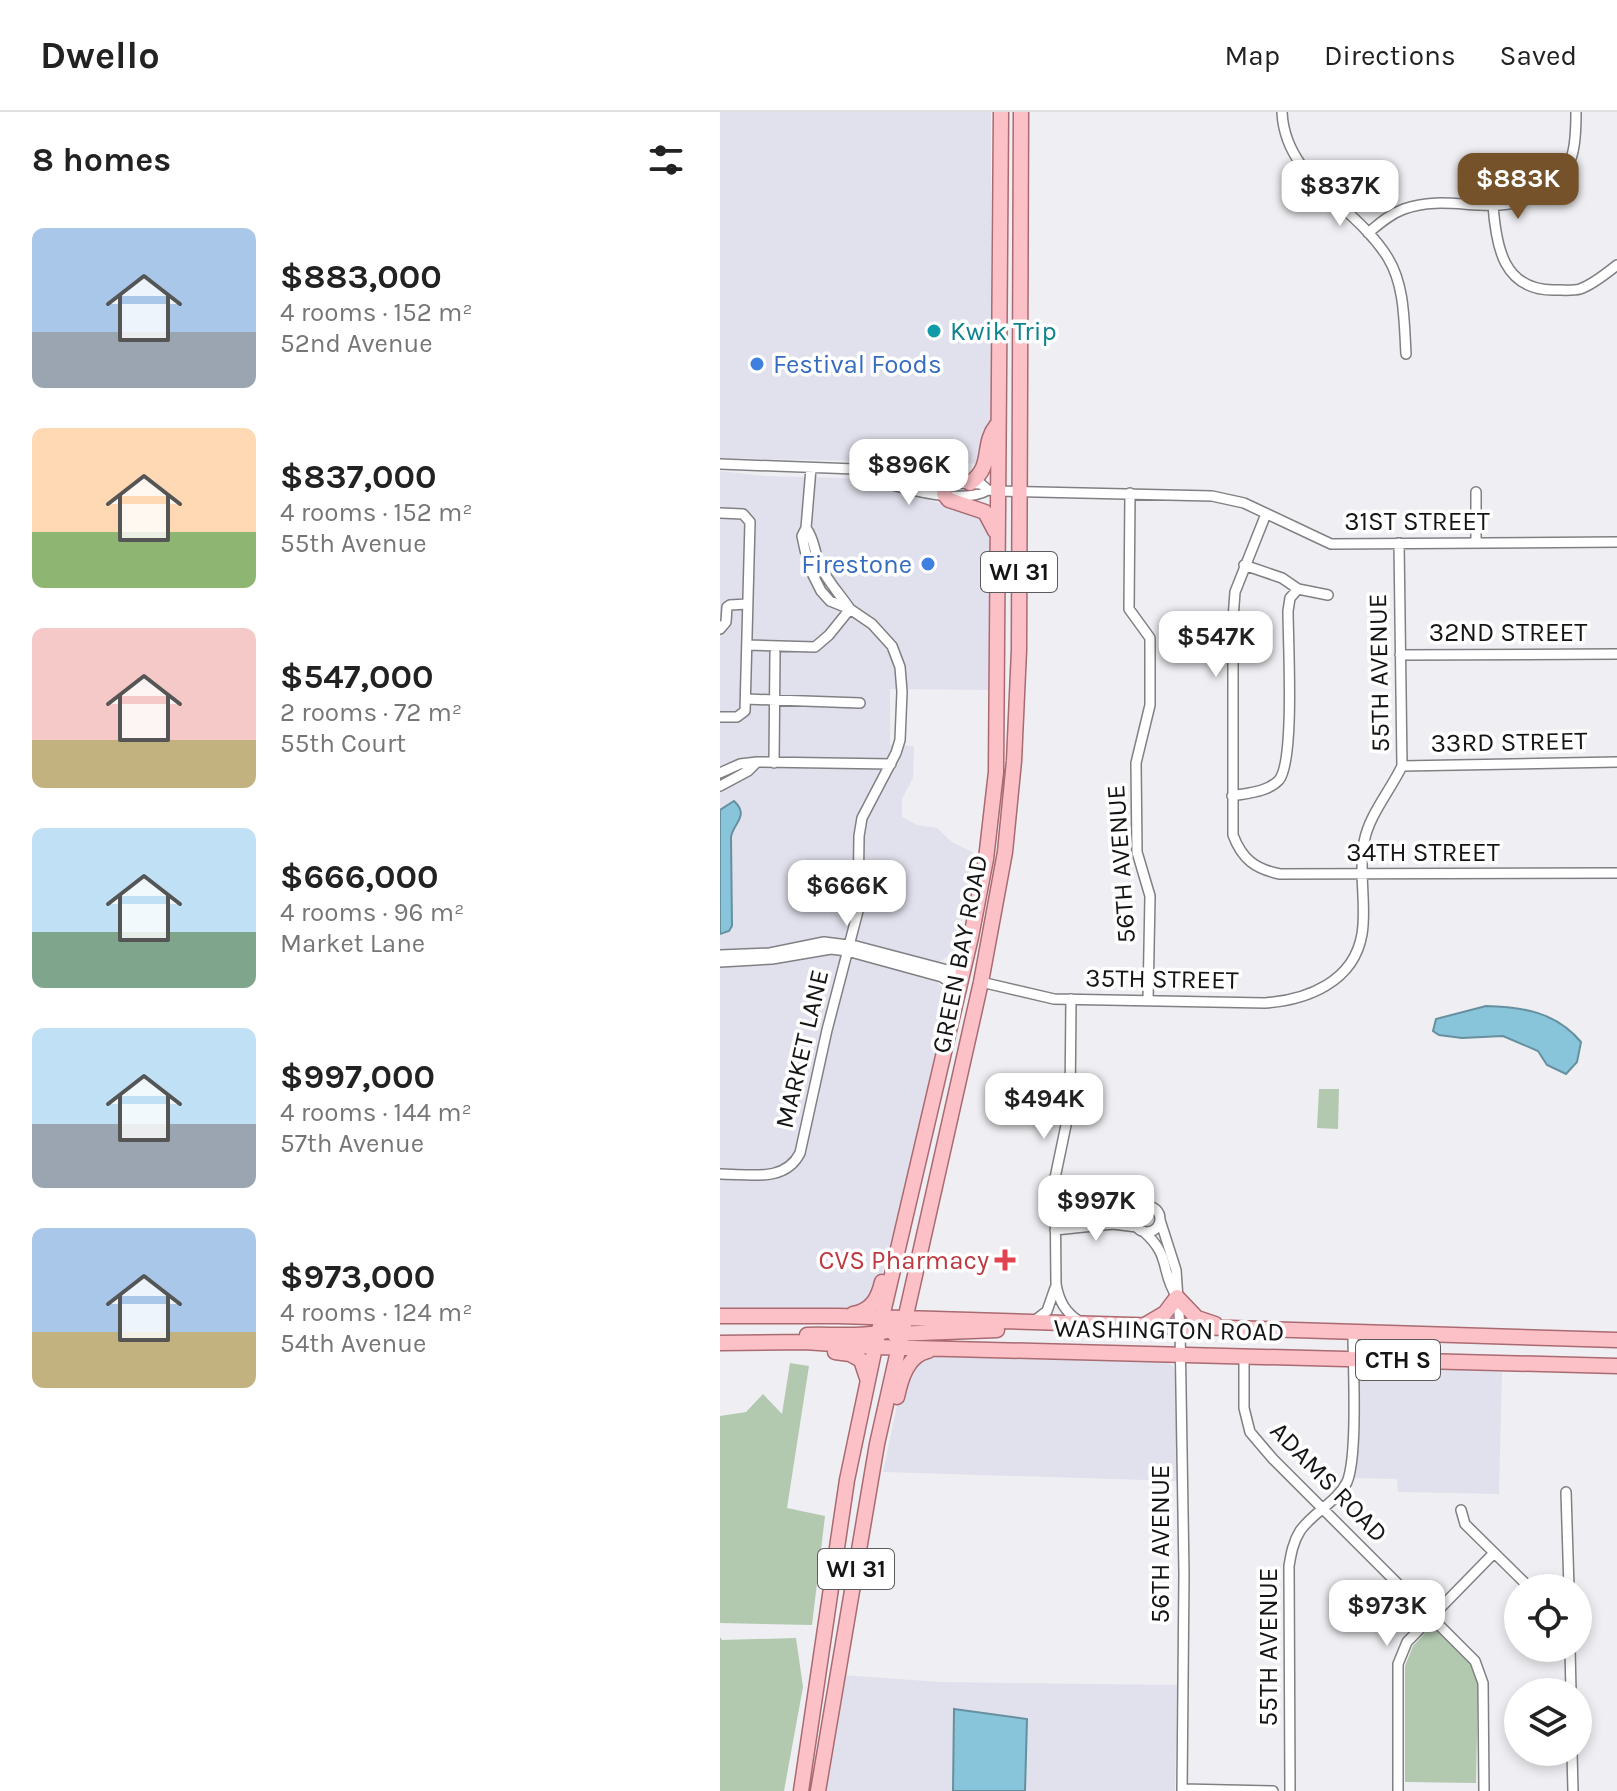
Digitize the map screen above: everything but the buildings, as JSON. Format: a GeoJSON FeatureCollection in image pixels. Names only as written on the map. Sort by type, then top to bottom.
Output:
{"type":"FeatureCollection","features":[{"type":"Feature","properties":{"kind":"main road","name":"GREEN BAY ROAD"},"geometry":{"type":"LineString","coordinates":[[801,1791],[847,1480],[878,1333],[963,977],[986,859],[996,772],[998,535],[993,490],[999,423],[1001,112]]}},
{"type":"Feature","properties":{"kind":"main road","name":"GREEN BAY ROAD"},"geometry":{"type":"LineString","coordinates":[[818,1791],[877,1444],[981,982],[1005,852],[1014,761],[1019,650],[1021,112]]}},
{"type":"Feature","properties":{"kind":"main road"},"geometry":{"type":"LineString","coordinates":[[970,483],[982,472],[990,435],[999,423]]}},
{"type":"Feature","properties":{"kind":"main road"},"geometry":{"type":"LineString","coordinates":[[944,494],[949,500],[985,512],[998,535]]}},
{"type":"Feature","properties":{"kind":"main road"},"geometry":{"type":"LineString","coordinates":[[971,937],[973,975],[981,982]]}},
{"type":"Feature","properties":{"kind":"main road"},"geometry":{"type":"LineString","coordinates":[[963,977],[967,989],[965,1019],[969,1035]]}},
{"type":"Feature","properties":{"kind":"main road"},"geometry":{"type":"LineString","coordinates":[[838,1316],[865,1312],[876,1300],[895,1227],[910,1199]]}},
{"type":"Feature","properties":{"kind":"main road"},"geometry":{"type":"LineString","coordinates":[[914,1282],[919,1305],[928,1313],[1000,1323]]}},
{"type":"Feature","properties":{"kind":"main road"},"geometry":{"type":"LineString","coordinates":[[1142,1326],[1165,1313],[1177,1297],[1193,1315],[1206,1323],[1255,1330]]}},
{"type":"Feature","properties":{"kind":"main road","name":"WASHINGTON ROAD"},"geometry":{"type":"LineString","coordinates":[[720,1316],[838,1316],[878,1333],[1000,1323],[1617,1340]]}},
{"type":"Feature","properties":{"kind":"main road"},"geometry":{"type":"LineString","coordinates":[[903,1333],[983,1332],[1029,1324],[1036,1335],[1036,1345],[1030,1350]]}},
{"type":"Feature","properties":{"kind":"main road"},"geometry":{"type":"LineString","coordinates":[[720,1343],[822,1334],[878,1333]]}},
{"type":"Feature","properties":{"kind":"main road","name":"WASHINGTON ROAD"},"geometry":{"type":"LineString","coordinates":[[878,1333],[903,1333],[940,1349],[1617,1366]]}},
{"type":"Feature","properties":{"kind":"main road"},"geometry":{"type":"LineString","coordinates":[[720,1343],[748,1351],[832,1351],[850,1354],[858,1357],[864,1365],[867,1383]]}},
{"type":"Feature","properties":{"kind":"main road"},"geometry":{"type":"LineString","coordinates":[[865,1513],[878,1479],[902,1379],[917,1355],[940,1349]]}},
{"type":"Feature","properties":{"kind":"street"},"geometry":{"type":"LineString","coordinates":[[1282,112],[1283,131],[1303,170],[1368,233],[1388,259],[1402,296],[1406,354]]}},
{"type":"Feature","properties":{"kind":"street"},"geometry":{"type":"LineString","coordinates":[[1368,233],[1405,208],[1429,205],[1512,206],[1535,197],[1559,180],[1572,163],[1576,112]]}},
{"type":"Feature","properties":{"kind":"street"},"geometry":{"type":"LineString","coordinates":[[1493,205],[1495,238],[1501,257],[1515,279],[1546,290],[1579,289],[1617,265]]}},
{"type":"Feature","properties":{"kind":"street","name":"31ST STREET"},"geometry":{"type":"LineString","coordinates":[[720,464],[887,471],[930,482],[981,484],[993,490],[1019,492],[1212,496],[1244,503],[1331,544],[1617,542]]}},
{"type":"Feature","properties":{"kind":"street","name":"MARKET LANE"},"geometry":{"type":"LineString","coordinates":[[720,1174],[768,1175],[783,1172],[794,1165],[800,1153],[858,911],[862,818],[891,764],[900,740],[900,667],[892,646],[872,624],[850,609],[828,580],[812,536],[806,528],[811,468]]}},
{"type":"Feature","properties":{"kind":"street","name":"31ST STREET"},"geometry":{"type":"LineString","coordinates":[[878,472],[882,482],[914,491],[978,495],[993,490]]}},
{"type":"Feature","properties":{"kind":"street"},"geometry":{"type":"LineString","coordinates":[[1476,492],[1476,543]]}},
{"type":"Feature","properties":{"kind":"street","name":"56TH AVENUE"},"geometry":{"type":"LineString","coordinates":[[1130,493],[1129,609],[1150,638],[1150,705],[1136,763],[1137,852],[1150,896],[1148,1000]]}},
{"type":"Feature","properties":{"kind":"street"},"geometry":{"type":"LineString","coordinates":[[720,513],[743,514],[750,522],[745,711],[737,717],[720,717]]}},
{"type":"Feature","properties":{"kind":"street"},"geometry":{"type":"LineString","coordinates":[[1266,514],[1235,592],[1232,796],[1272,786],[1285,772],[1288,611],[1290,598],[1298,589]]}},
{"type":"Feature","properties":{"kind":"street","name":"55TH AVENUE"},"geometry":{"type":"LineString","coordinates":[[1338,979],[1352,959],[1362,936],[1363,846],[1368,825],[1402,766],[1399,543]]}},
{"type":"Feature","properties":{"kind":"street"},"geometry":{"type":"LineString","coordinates":[[1244,565],[1282,578],[1298,589],[1328,595]]}},
{"type":"Feature","properties":{"kind":"street"},"geometry":{"type":"LineString","coordinates":[[720,629],[724,627],[725,604],[747,604]]}},
{"type":"Feature","properties":{"kind":"street"},"geometry":{"type":"LineString","coordinates":[[748,645],[815,647],[850,609]]}},
{"type":"Feature","properties":{"kind":"street"},"geometry":{"type":"LineString","coordinates":[[774,763],[775,653]]}},
{"type":"Feature","properties":{"kind":"street","name":"32ND STREET"},"geometry":{"type":"LineString","coordinates":[[1400,655],[1617,654]]}},
{"type":"Feature","properties":{"kind":"street"},"geometry":{"type":"LineString","coordinates":[[746,699],[860,703]]}},
{"type":"Feature","properties":{"kind":"street"},"geometry":{"type":"LineString","coordinates":[[720,773],[740,764],[757,762],[891,764]]}},
{"type":"Feature","properties":{"kind":"street"},"geometry":{"type":"LineString","coordinates":[[720,786],[748,771],[757,762]]}},
{"type":"Feature","properties":{"kind":"street","name":"33RD STREET"},"geometry":{"type":"LineString","coordinates":[[1402,766],[1617,762]]}},
{"type":"Feature","properties":{"kind":"street","name":"34TH STREET"},"geometry":{"type":"LineString","coordinates":[[1232,796],[1233,835],[1238,849],[1247,861],[1263,871],[1280,874],[1617,873]]}},
{"type":"Feature","properties":{"kind":"street"},"geometry":{"type":"LineString","coordinates":[[720,955],[770,953],[824,942],[955,972],[963,977]]}},
{"type":"Feature","properties":{"kind":"street"},"geometry":{"type":"LineString","coordinates":[[720,962],[772,959],[815,950],[848,948],[942,977],[951,983],[954,1011]]}},
{"type":"Feature","properties":{"kind":"street","name":"35TH STREET"},"geometry":{"type":"LineString","coordinates":[[981,982],[1054,999],[1285,1002],[1314,993],[1338,979]]}},
{"type":"Feature","properties":{"kind":"street"},"geometry":{"type":"LineString","coordinates":[[1071,999],[1070,1106],[1056,1166],[1056,1284],[1059,1300],[1070,1315],[1085,1326]]}},
{"type":"Feature","properties":{"kind":"street"},"geometry":{"type":"LineString","coordinates":[[1055,1230],[1113,1224],[1154,1230],[1160,1220],[1157,1209],[1149,1205],[1113,1224]]}},
{"type":"Feature","properties":{"kind":"street"},"geometry":{"type":"LineString","coordinates":[[1135,1212],[1134,1220],[1140,1229]]}},
{"type":"Feature","properties":{"kind":"street","name":"56TH AVENUE"},"geometry":{"type":"LineString","coordinates":[[1160,1220],[1176,1270],[1180,1328],[1184,1574],[1182,1790]]}},
{"type":"Feature","properties":{"kind":"street","name":"56TH AVENUE"},"geometry":{"type":"LineString","coordinates":[[1140,1229],[1153,1240],[1162,1255],[1177,1297]]}},
{"type":"Feature","properties":{"kind":"street"},"geometry":{"type":"LineString","coordinates":[[1029,1324],[1047,1311],[1056,1284]]}},
{"type":"Feature","properties":{"kind":"street","name":"55TH AVENUE"},"geometry":{"type":"LineString","coordinates":[[1290,1791],[1289,1566],[1293,1547],[1302,1529],[1346,1482],[1352,1457],[1353,1333]]}},
{"type":"Feature","properties":{"kind":"street","name":"ADAMS ROAD"},"geometry":{"type":"LineString","coordinates":[[1244,1356],[1244,1408],[1250,1432],[1475,1661],[1483,1683],[1484,1791]]}},
{"type":"Feature","properties":{"kind":"street"},"geometry":{"type":"LineString","coordinates":[[1566,1492],[1569,1574]]}},
{"type":"Feature","properties":{"kind":"street"},"geometry":{"type":"LineString","coordinates":[[1461,1510],[1465,1524],[1516,1574]]}},
{"type":"Feature","properties":{"kind":"street"},"geometry":{"type":"LineString","coordinates":[[1398,1791],[1398,1664],[1407,1642],[1494,1553]]}},
{"type":"Feature","properties":{"kind":"street"},"geometry":{"type":"LineString","coordinates":[[1572,1766],[1573,1791]]}},
{"type":"Feature","properties":{"kind":"street"},"geometry":{"type":"LineString","coordinates":[[1182,1790],[1273,1791]]}},
{"type":"Feature","properties":{"kind":"shaded area"},"geometry":{"type":"Polygon","coordinates":[[[720,112],[991,112],[991,464],[720,458],[720,112]]]}},
{"type":"Feature","properties":{"kind":"shaded area"},"geometry":{"type":"Polygon","coordinates":[[[720,471],[866,481],[895,492],[984,514],[992,539],[989,690],[890,689],[890,745],[914,746],[913,778],[902,799],[902,817],[917,825],[937,828],[952,842],[976,854],[955,952],[939,962],[936,981],[945,990],[946,1015],[901,1202],[881,1278],[862,1310],[720,1311],[720,471]]]}},
{"type":"Feature","properties":{"kind":"shaded area"},"geometry":{"type":"Polygon","coordinates":[[[941,1353],[957,1356],[1166,1361],[1175,1372],[1177,1481],[883,1472],[900,1391],[914,1362],[941,1353]]]}},
{"type":"Feature","properties":{"kind":"shaded area"},"geometry":{"type":"Polygon","coordinates":[[[1360,1368],[1502,1372],[1499,1494],[1398,1492],[1397,1479],[1354,1478],[1357,1458],[1357,1374],[1360,1368]]]}},
{"type":"Feature","properties":{"kind":"shaded area"},"geometry":{"type":"Polygon","coordinates":[[[843,1675],[941,1682],[1177,1685],[1175,1791],[824,1791],[843,1675]]]}},
{"type":"Feature","properties":{"kind":"green space"},"geometry":{"type":"Polygon","coordinates":[[[1319,1089],[1339,1089],[1338,1129],[1317,1128],[1319,1089]]]}},
{"type":"Feature","properties":{"kind":"green space"},"geometry":{"type":"Polygon","coordinates":[[[790,1363],[809,1366],[787,1508],[825,1516],[812,1625],[720,1623],[720,1416],[746,1412],[763,1394],[782,1414],[790,1363]]]}},
{"type":"Feature","properties":{"kind":"green space"},"geometry":{"type":"Polygon","coordinates":[[[1432,1626],[1471,1664],[1478,1684],[1476,1783],[1405,1782],[1405,1666],[1413,1646],[1432,1626]]]}},
{"type":"Feature","properties":{"kind":"green space"},"geometry":{"type":"Polygon","coordinates":[[[720,1637],[722,1640],[796,1638],[803,1687],[784,1791],[720,1791],[720,1637]]]}},
{"type":"Feature","properties":{"kind":"water"},"geometry":{"type":"Polygon","coordinates":[[[734,801],[741,815],[731,837],[732,926],[729,931],[720,934],[720,810],[734,801]]]}},
{"type":"Feature","properties":{"kind":"water"},"geometry":{"type":"Polygon","coordinates":[[[1486,1006],[1526,1010],[1561,1024],[1581,1042],[1577,1062],[1566,1074],[1547,1065],[1538,1051],[1503,1036],[1462,1038],[1439,1035],[1433,1031],[1436,1019],[1486,1006]]]}},
{"type":"Feature","properties":{"kind":"water"},"geometry":{"type":"Polygon","coordinates":[[[954,1709],[1027,1719],[1025,1791],[953,1791],[954,1709]]]}},
{"type":"Feature","properties":{"kind":"place","name":"Kwik Trip"},"geometry":{"type":"Point","coordinates":[934,331]}},
{"type":"Feature","properties":{"kind":"place","name":"Festival Foods"},"geometry":{"type":"Point","coordinates":[757,364]}},
{"type":"Feature","properties":{"kind":"place","name":"Firestone"},"geometry":{"type":"Point","coordinates":[928,564]}},
{"type":"Feature","properties":{"kind":"place","name":"CVS Pharmacy"},"geometry":{"type":"Point","coordinates":[1005,1260]}}]}
